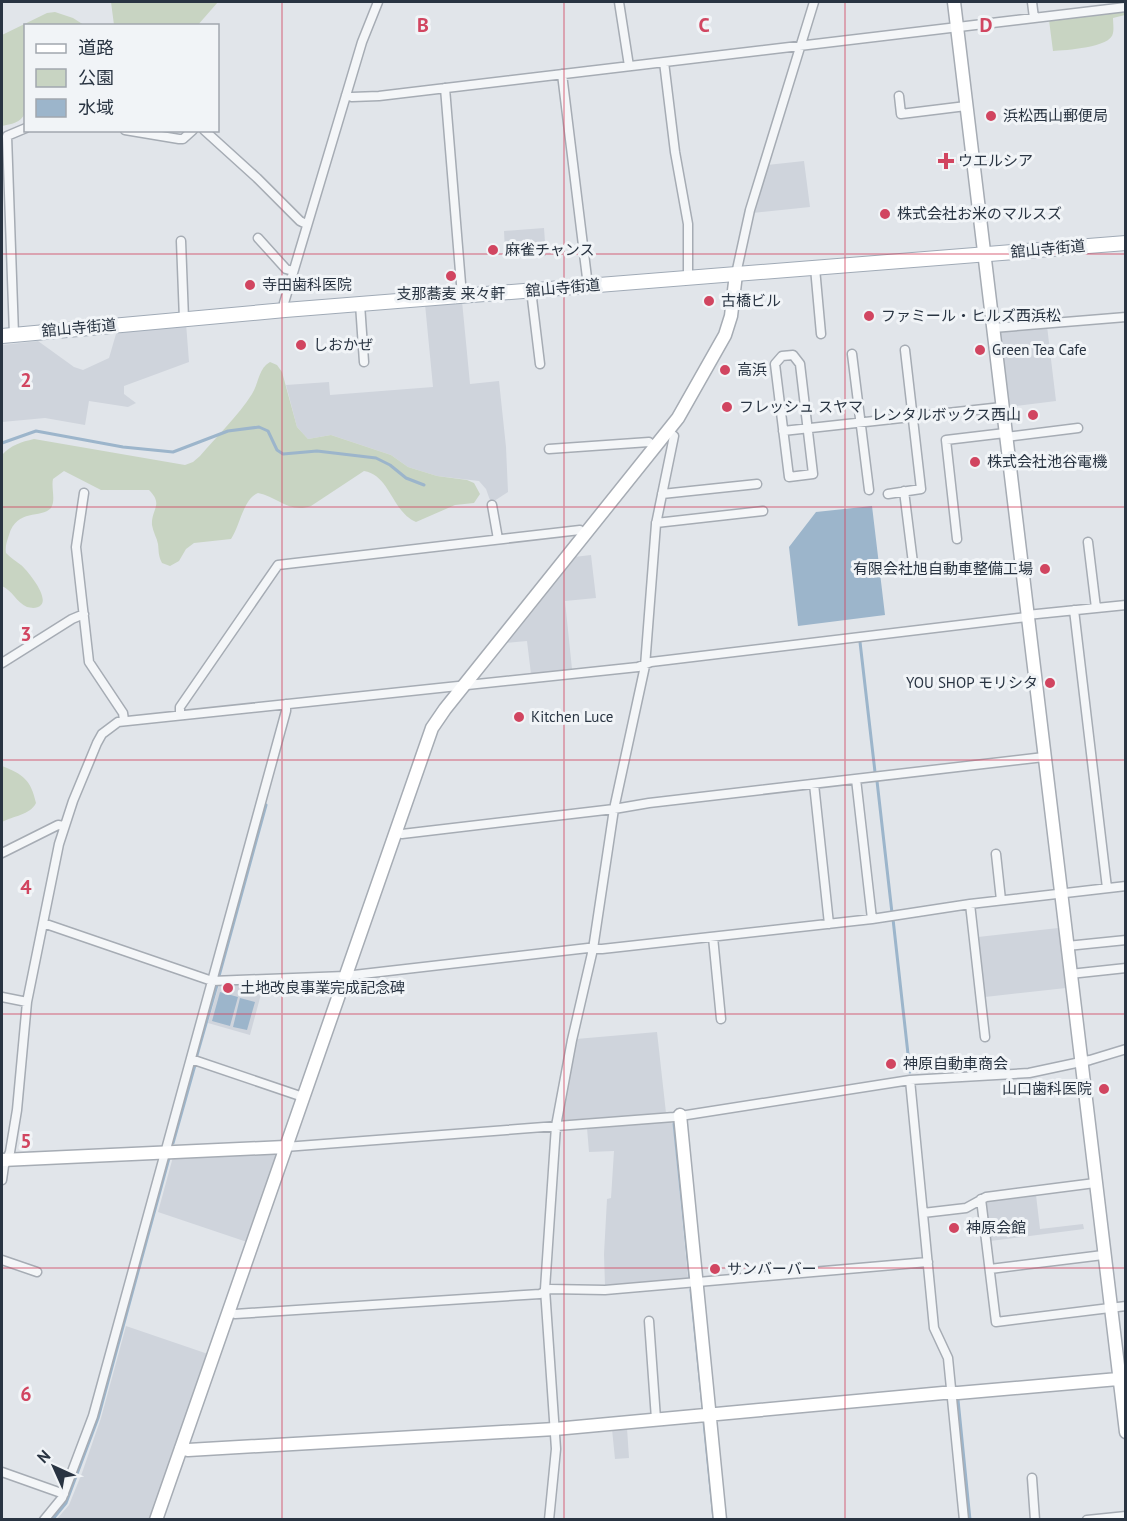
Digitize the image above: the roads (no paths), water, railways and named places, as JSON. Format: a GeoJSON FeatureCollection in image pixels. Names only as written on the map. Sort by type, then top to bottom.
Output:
{"type":"FeatureCollection","features":[{"type":"Feature","properties":{"kind":"main road","name":"舘山寺街道"},"geometry":{"type":"LineString","coordinates":[[8,335],[285,310],[1125,243]]}},
{"type":"Feature","properties":{"kind":"street"},"geometry":{"type":"LineString","coordinates":[[285,310],[284,303],[306,224],[364,37],[378,2]]}},
{"type":"Feature","properties":{"kind":"street"},"geometry":{"type":"LineString","coordinates":[[619,2],[629,66]]}},
{"type":"Feature","properties":{"kind":"street"},"geometry":{"type":"LineString","coordinates":[[156,1520],[432,728],[463,686],[668,431],[685,407],[725,335],[731,316],[736,274],[750,210],[814,2]]}},
{"type":"Feature","properties":{"kind":"street"},"geometry":{"type":"LineString","coordinates":[[954,2],[1125,1432]]}},
{"type":"Feature","properties":{"kind":"street"},"geometry":{"type":"LineString","coordinates":[[1032,2],[1034,18]]}},
{"type":"Feature","properties":{"kind":"street"},"geometry":{"type":"LineString","coordinates":[[346,95],[352,98],[379,96],[1034,18],[1108,5],[1125,7]]}},
{"type":"Feature","properties":{"kind":"street"},"geometry":{"type":"LineString","coordinates":[[664,62],[675,152],[688,224],[688,278]]}},
{"type":"Feature","properties":{"kind":"street"},"geometry":{"type":"LineString","coordinates":[[562,74],[588,286]]}},
{"type":"Feature","properties":{"kind":"street"},"geometry":{"type":"LineString","coordinates":[[445,88],[462,296]]}},
{"type":"Feature","properties":{"kind":"street"},"geometry":{"type":"LineString","coordinates":[[899,96],[901,114],[966,106]]}},
{"type":"Feature","properties":{"kind":"street"},"geometry":{"type":"LineString","coordinates":[[8,335],[11,264],[7,136],[24,129]]}},
{"type":"Feature","properties":{"kind":"street"},"geometry":{"type":"LineString","coordinates":[[137,132],[183,139],[191,132]]}},
{"type":"Feature","properties":{"kind":"street"},"geometry":{"type":"LineString","coordinates":[[206,132],[300,221],[306,224]]}},
{"type":"Feature","properties":{"kind":"street"},"geometry":{"type":"LineString","coordinates":[[258,238],[286,269],[293,271]]}},
{"type":"Feature","properties":{"kind":"street"},"geometry":{"type":"LineString","coordinates":[[181,241],[184,319]]}},
{"type":"Feature","properties":{"kind":"street"},"geometry":{"type":"LineString","coordinates":[[2,264],[11,264]]}},
{"type":"Feature","properties":{"kind":"street"},"geometry":{"type":"LineString","coordinates":[[815,268],[821,334]]}},
{"type":"Feature","properties":{"kind":"street"},"geometry":{"type":"LineString","coordinates":[[531,290],[540,364]]}},
{"type":"Feature","properties":{"kind":"street"},"geometry":{"type":"LineString","coordinates":[[360,304],[364,362]]}},
{"type":"Feature","properties":{"kind":"street"},"geometry":{"type":"LineString","coordinates":[[993,328],[1125,317]]}},
{"type":"Feature","properties":{"kind":"street"},"geometry":{"type":"LineString","coordinates":[[888,494],[921,489],[905,350]]}},
{"type":"Feature","properties":{"kind":"street"},"geometry":{"type":"LineString","coordinates":[[852,354],[869,490]]}},
{"type":"Feature","properties":{"kind":"street"},"geometry":{"type":"LineString","coordinates":[[793,355],[800,364],[808,428],[813,474],[789,477],[775,364],[782,356],[793,355]]}},
{"type":"Feature","properties":{"kind":"street"},"geometry":{"type":"LineString","coordinates":[[783,431],[1002,407]]}},
{"type":"Feature","properties":{"kind":"street"},"geometry":{"type":"LineString","coordinates":[[957,539],[946,440],[1078,428]]}},
{"type":"Feature","properties":{"kind":"street"},"geometry":{"type":"LineString","coordinates":[[549,1520],[556,1449],[545,1292],[556,1126],[572,1040],[594,949],[614,809],[645,665],[656,523],[674,436],[668,431]]}},
{"type":"Feature","properties":{"kind":"street"},"geometry":{"type":"LineString","coordinates":[[549,449],[649,442],[655,447]]}},
{"type":"Feature","properties":{"kind":"street"},"geometry":{"type":"LineString","coordinates":[[662,494],[757,484]]}},
{"type":"Feature","properties":{"kind":"street"},"geometry":{"type":"LineString","coordinates":[[904,492],[914,571]]}},
{"type":"Feature","properties":{"kind":"street"},"geometry":{"type":"LineString","coordinates":[[84,493],[76,548],[89,663],[123,713],[124,720]]}},
{"type":"Feature","properties":{"kind":"street"},"geometry":{"type":"LineString","coordinates":[[492,505],[498,539]]}},
{"type":"Feature","properties":{"kind":"street"},"geometry":{"type":"LineString","coordinates":[[656,523],[763,511]]}},
{"type":"Feature","properties":{"kind":"street"},"geometry":{"type":"LineString","coordinates":[[180,714],[180,707],[278,565],[580,530],[585,534]]}},
{"type":"Feature","properties":{"kind":"street"},"geometry":{"type":"LineString","coordinates":[[1088,542],[1096,608]]}},
{"type":"Feature","properties":{"kind":"street"},"geometry":{"type":"LineString","coordinates":[[2,1180],[4,1160],[10,1152],[16,1110],[27,1002],[64,826],[102,734],[109,727],[124,720],[463,686],[1125,605]]}},
{"type":"Feature","properties":{"kind":"street"},"geometry":{"type":"LineString","coordinates":[[1074,610],[1107,888]]}},
{"type":"Feature","properties":{"kind":"street"},"geometry":{"type":"LineString","coordinates":[[2,663],[72,619],[84,614]]}},
{"type":"Feature","properties":{"kind":"street"},"geometry":{"type":"LineString","coordinates":[[44,1520],[64,1494],[93,1416],[286,711],[286,704]]}},
{"type":"Feature","properties":{"kind":"street"},"geometry":{"type":"LineString","coordinates":[[395,831],[402,834],[1044,757]]}},
{"type":"Feature","properties":{"kind":"street"},"geometry":{"type":"LineString","coordinates":[[856,779],[872,919]]}},
{"type":"Feature","properties":{"kind":"street"},"geometry":{"type":"LineString","coordinates":[[814,784],[830,924]]}},
{"type":"Feature","properties":{"kind":"street"},"geometry":{"type":"LineString","coordinates":[[2,853],[58,825],[64,826]]}},
{"type":"Feature","properties":{"kind":"street"},"geometry":{"type":"LineString","coordinates":[[996,854],[1001,900]]}},
{"type":"Feature","properties":{"kind":"street"},"geometry":{"type":"LineString","coordinates":[[43,923],[212,981],[345,976],[830,924],[1001,900],[1125,886]]}},
{"type":"Feature","properties":{"kind":"street"},"geometry":{"type":"LineString","coordinates":[[970,904],[986,1038]]}},
{"type":"Feature","properties":{"kind":"street"},"geometry":{"type":"LineString","coordinates":[[713,937],[721,1019]]}},
{"type":"Feature","properties":{"kind":"street"},"geometry":{"type":"LineString","coordinates":[[1067,946],[1125,940]]}},
{"type":"Feature","properties":{"kind":"street"},"geometry":{"type":"LineString","coordinates":[[1070,974],[1125,968]]}},
{"type":"Feature","properties":{"kind":"street"},"geometry":{"type":"LineString","coordinates":[[2,997],[27,1002]]}},
{"type":"Feature","properties":{"kind":"street"},"geometry":{"type":"LineString","coordinates":[[4,1160],[285,1147],[680,1115],[910,1080],[1029,1073],[1125,1049]]}},
{"type":"Feature","properties":{"kind":"street"},"geometry":{"type":"LineString","coordinates":[[191,1059],[303,1097]]}},
{"type":"Feature","properties":{"kind":"street"},"geometry":{"type":"LineString","coordinates":[[910,1080],[934,1328],[948,1358],[964,1520]]}},
{"type":"Feature","properties":{"kind":"street"},"geometry":{"type":"LineString","coordinates":[[680,1115],[720,1520]]}},
{"type":"Feature","properties":{"kind":"street"},"geometry":{"type":"LineString","coordinates":[[923,1213],[966,1208],[986,1197],[1095,1183]]}},
{"type":"Feature","properties":{"kind":"street"},"geometry":{"type":"LineString","coordinates":[[981,1199],[996,1322],[1125,1306]]}},
{"type":"Feature","properties":{"kind":"street"},"geometry":{"type":"LineString","coordinates":[[990,1269],[1103,1255]]}},
{"type":"Feature","properties":{"kind":"street"},"geometry":{"type":"LineString","coordinates":[[2,1260],[37,1272]]}},
{"type":"Feature","properties":{"kind":"street"},"geometry":{"type":"LineString","coordinates":[[228,1312],[235,1314],[540,1294],[550,1289],[605,1290],[928,1262]]}},
{"type":"Feature","properties":{"kind":"street"},"geometry":{"type":"LineString","coordinates":[[649,1322],[656,1419]]}},
{"type":"Feature","properties":{"kind":"street"},"geometry":{"type":"LineString","coordinates":[[181,1448],[188,1450],[555,1429],[1118,1379]]}},
{"type":"Feature","properties":{"kind":"street"},"geometry":{"type":"LineString","coordinates":[[2,1472],[64,1494]]}},
{"type":"Feature","properties":{"kind":"street"},"geometry":{"type":"LineString","coordinates":[[1032,1478],[1035,1520]]}},
{"type":"Feature","properties":{"kind":"street"},"geometry":{"type":"LineString","coordinates":[[1087,1520],[1125,1516]]}},
{"type":"Feature","properties":{"kind":"water"},"geometry":{"type":"Polygon","coordinates":[[[872,506],[885,615],[798,626],[789,547],[816,512],[872,506]]]}},
{"type":"Feature","properties":{"kind":"water"},"geometry":{"type":"Polygon","coordinates":[[[220,992],[238,997],[230,1026],[212,1021],[220,992]]]}},
{"type":"Feature","properties":{"kind":"water"},"geometry":{"type":"Polygon","coordinates":[[[240,998],[255,1002],[247,1030],[233,1027],[240,998]]]}},
{"type":"Feature","properties":{"kind":"waterway"},"geometry":{"type":"LineString","coordinates":[[2,443],[36,431],[123,447],[173,452],[228,431],[259,427],[268,431],[277,450],[283,454],[317,451],[376,458],[390,465],[406,478],[424,485]]}},
{"type":"Feature","properties":{"kind":"waterway"},"geometry":{"type":"LineString","coordinates":[[860,642],[875,772]]}},
{"type":"Feature","properties":{"kind":"waterway"},"geometry":{"type":"LineString","coordinates":[[877,781],[892,913]]}},
{"type":"Feature","properties":{"kind":"waterway"},"geometry":{"type":"LineString","coordinates":[[219,976],[266,805]]}},
{"type":"Feature","properties":{"kind":"waterway"},"geometry":{"type":"LineString","coordinates":[[893,919],[910,1072]]}},
{"type":"Feature","properties":{"kind":"waterway"},"geometry":{"type":"LineString","coordinates":[[197,1055],[217,985]]}},
{"type":"Feature","properties":{"kind":"waterway"},"geometry":{"type":"LineString","coordinates":[[173,1143],[195,1065]]}},
{"type":"Feature","properties":{"kind":"waterway"},"geometry":{"type":"LineString","coordinates":[[674,1123],[690,1278]]}},
{"type":"Feature","properties":{"kind":"waterway"},"geometry":{"type":"LineString","coordinates":[[52,1520],[66,1503],[98,1418],[169,1158]]}},
{"type":"Feature","properties":{"kind":"waterway"},"geometry":{"type":"LineString","coordinates":[[691,1290],[703,1408]]}},
{"type":"Feature","properties":{"kind":"waterway"},"geometry":{"type":"LineString","coordinates":[[958,1400],[970,1520]]}},
{"type":"Feature","properties":{"kind":"waterway"},"geometry":{"type":"LineString","coordinates":[[704,1422],[714,1520]]}},
{"type":"Feature","properties":{"kind":"place","name":"浜松西山郵便局"},"geometry":{"type":"Point","coordinates":[991,116]}},
{"type":"Feature","properties":{"kind":"place","name":"ウエルシア"},"geometry":{"type":"Point","coordinates":[946,161]}},
{"type":"Feature","properties":{"kind":"place","name":"株式会社お米のマルスズ"},"geometry":{"type":"Point","coordinates":[885,214]}},
{"type":"Feature","properties":{"kind":"place","name":"麻雀チャンス"},"geometry":{"type":"Point","coordinates":[493,250]}},
{"type":"Feature","properties":{"kind":"place","name":"支那蕎麦 来々軒"},"geometry":{"type":"Point","coordinates":[451,276]}},
{"type":"Feature","properties":{"kind":"place","name":"寺田歯科医院"},"geometry":{"type":"Point","coordinates":[250,285]}},
{"type":"Feature","properties":{"kind":"place","name":"古橋ビル"},"geometry":{"type":"Point","coordinates":[709,301]}},
{"type":"Feature","properties":{"kind":"place","name":"ファミール・ヒルズ西浜松"},"geometry":{"type":"Point","coordinates":[869,316]}},
{"type":"Feature","properties":{"kind":"place","name":"しおかぜ"},"geometry":{"type":"Point","coordinates":[301,345]}},
{"type":"Feature","properties":{"kind":"place","name":"Green Tea Cafe"},"geometry":{"type":"Point","coordinates":[980,350]}},
{"type":"Feature","properties":{"kind":"place","name":"高浜"},"geometry":{"type":"Point","coordinates":[725,370]}},
{"type":"Feature","properties":{"kind":"place","name":"フレッシュ スヤマ"},"geometry":{"type":"Point","coordinates":[727,407]}},
{"type":"Feature","properties":{"kind":"place","name":"レンタルボックス西山"},"geometry":{"type":"Point","coordinates":[1033,415]}},
{"type":"Feature","properties":{"kind":"place","name":"株式会社池谷電機"},"geometry":{"type":"Point","coordinates":[975,462]}},
{"type":"Feature","properties":{"kind":"place","name":"有限会社旭自動車整備工場"},"geometry":{"type":"Point","coordinates":[1045,569]}},
{"type":"Feature","properties":{"kind":"place","name":"YOU SHOP モリシタ"},"geometry":{"type":"Point","coordinates":[1050,683]}},
{"type":"Feature","properties":{"kind":"place","name":"Kitchen Luce"},"geometry":{"type":"Point","coordinates":[519,717]}},
{"type":"Feature","properties":{"kind":"place","name":"土地改良事業完成記念碑"},"geometry":{"type":"Point","coordinates":[228,988]}},
{"type":"Feature","properties":{"kind":"place","name":"神原自動車商会"},"geometry":{"type":"Point","coordinates":[891,1064]}},
{"type":"Feature","properties":{"kind":"place","name":"山口歯科医院"},"geometry":{"type":"Point","coordinates":[1104,1089]}},
{"type":"Feature","properties":{"kind":"place","name":"神原会館"},"geometry":{"type":"Point","coordinates":[954,1228]}},
{"type":"Feature","properties":{"kind":"place","name":"サンバーバー"},"geometry":{"type":"Point","coordinates":[715,1269]}}]}
